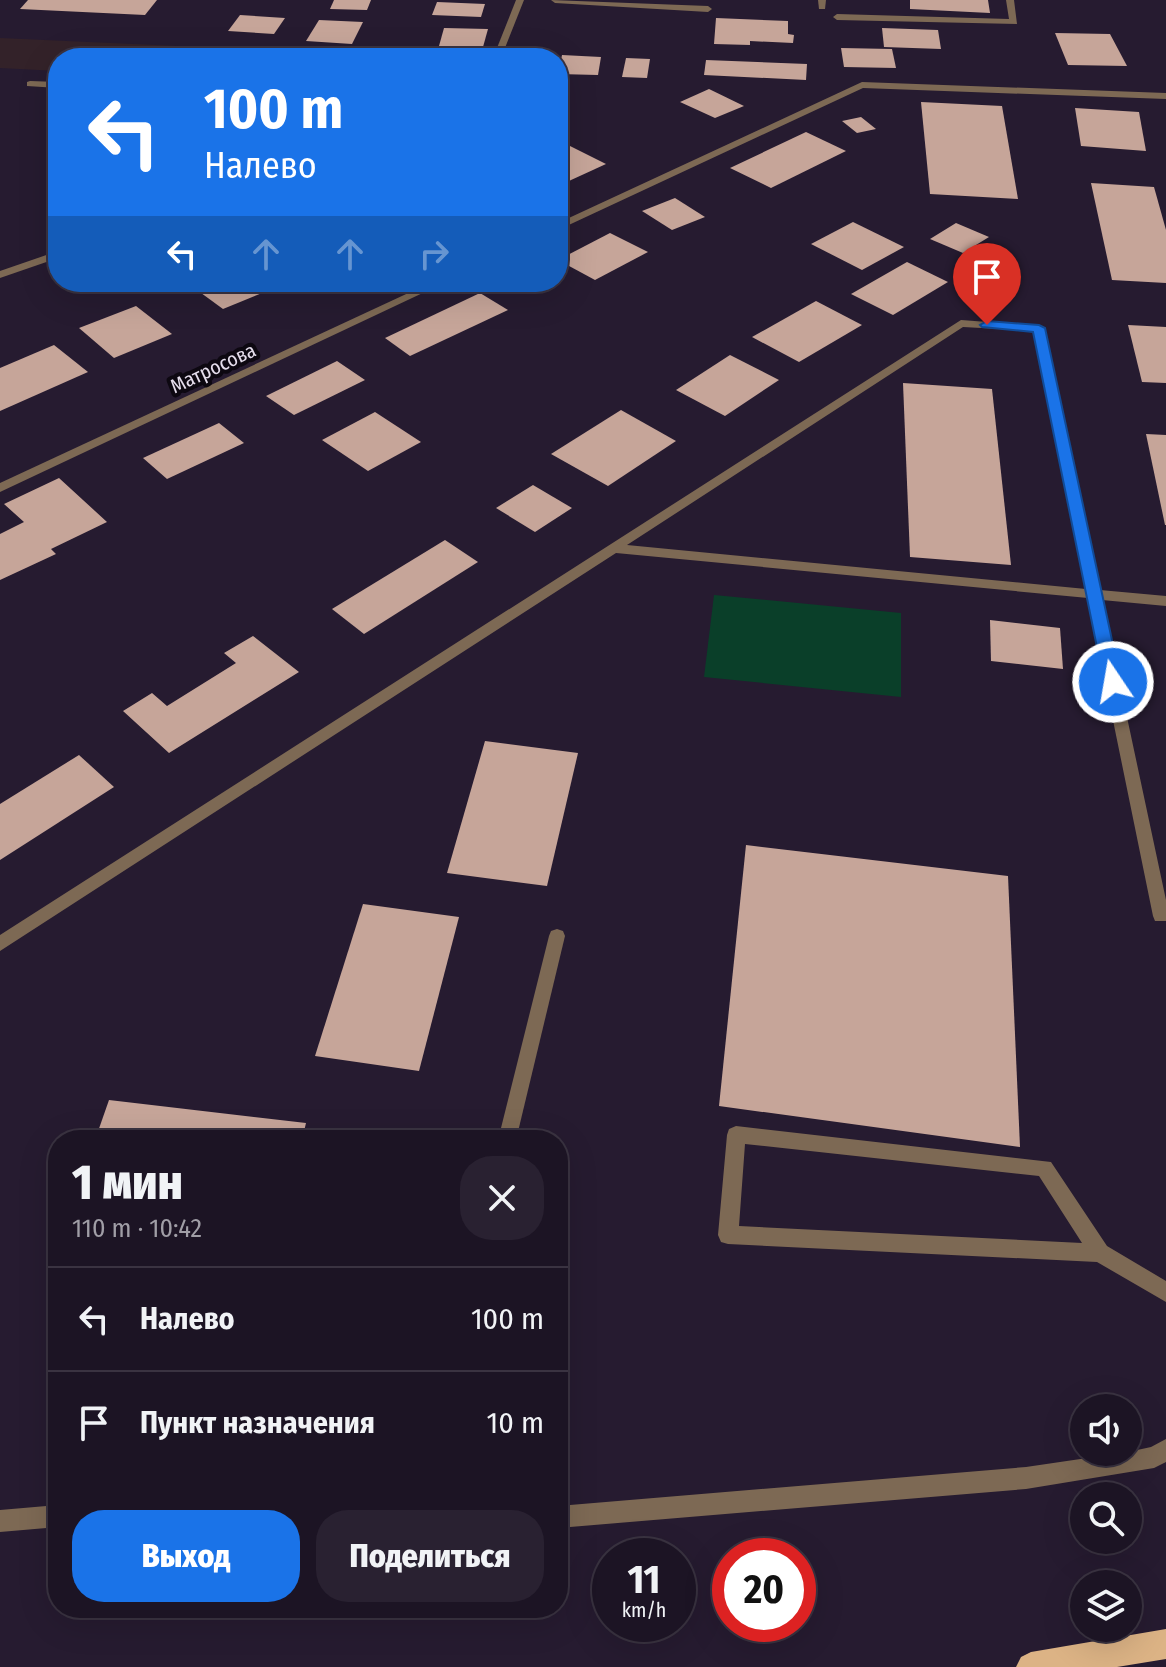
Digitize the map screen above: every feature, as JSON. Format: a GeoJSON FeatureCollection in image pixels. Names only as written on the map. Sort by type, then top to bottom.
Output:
{"type":"FeatureCollection","features":[{"type":"Feature","properties":{"kind":"main road"},"geometry":{"type":"LineString","coordinates":[[1031,1667],[1166,1644]]}},
{"type":"Feature","properties":{"kind":"street"},"geometry":{"type":"LineString","coordinates":[[501,48],[520,0]]}},
{"type":"Feature","properties":{"kind":"street"},"geometry":{"type":"LineString","coordinates":[[555,0],[708,9]]}},
{"type":"Feature","properties":{"kind":"street"},"geometry":{"type":"LineString","coordinates":[[837,17],[1014,22],[1010,0]]}},
{"type":"Feature","properties":{"kind":"street"},"geometry":{"type":"LineString","coordinates":[[30,84],[48,85]]}},
{"type":"Feature","properties":{"kind":"street"},"geometry":{"type":"LineString","coordinates":[[568,222],[862,85],[1166,96]]}},
{"type":"Feature","properties":{"kind":"street"},"geometry":{"type":"LineString","coordinates":[[0,275],[48,258]]}},
{"type":"Feature","properties":{"kind":"street","name":"Матросова"},"geometry":{"type":"LineString","coordinates":[[0,488],[420,292]]}},
{"type":"Feature","properties":{"kind":"street"},"geometry":{"type":"LineString","coordinates":[[0,944],[961,323],[1039,328],[1161,916]]}},
{"type":"Feature","properties":{"kind":"street"},"geometry":{"type":"LineString","coordinates":[[613,548],[1166,601]]}},
{"type":"Feature","properties":{"kind":"street"},"geometry":{"type":"LineString","coordinates":[[509,1130],[557,936]]}},
{"type":"Feature","properties":{"kind":"street"},"geometry":{"type":"LineString","coordinates":[[1100,1253],[728,1235],[736,1135],[1044,1168],[1100,1253],[1166,1292]]}},
{"type":"Feature","properties":{"kind":"street"},"geometry":{"type":"LineString","coordinates":[[568,1516],[1026,1478],[1154,1457],[1166,1450]]}},
{"type":"Feature","properties":{"kind":"street"},"geometry":{"type":"LineString","coordinates":[[0,1521],[48,1517]]}},
{"type":"Feature","properties":{"kind":"shaded area"},"geometry":{"type":"Polygon","coordinates":[[[0,38],[222,48],[48,48],[48,70],[0,68],[0,38]]]}},
{"type":"Feature","properties":{"kind":"green space"},"geometry":{"type":"Polygon","coordinates":[[[714,595],[901,613],[901,697],[704,677],[714,595]]]}},
{"type":"Feature","properties":{"kind":"building"},"geometry":{"type":"Polygon","coordinates":[[[28,0],[157,0],[145,15],[20,9],[28,0]]]}},
{"type":"Feature","properties":{"kind":"building"},"geometry":{"type":"Polygon","coordinates":[[[334,0],[371,0],[367,10],[330,9],[334,0]]]}},
{"type":"Feature","properties":{"kind":"building"},"geometry":{"type":"Polygon","coordinates":[[[910,0],[988,0],[990,13],[910,9],[910,0]]]}},
{"type":"Feature","properties":{"kind":"building"},"geometry":{"type":"Polygon","coordinates":[[[437,2],[485,4],[481,17],[432,15],[437,2]]]}},
{"type":"Feature","properties":{"kind":"building"},"geometry":{"type":"Polygon","coordinates":[[[240,15],[285,18],[274,34],[228,31],[240,15]]]}},
{"type":"Feature","properties":{"kind":"building"},"geometry":{"type":"Polygon","coordinates":[[[716,18],[788,21],[788,34],[794,35],[793,43],[750,41],[750,45],[714,44],[716,18]]]}},
{"type":"Feature","properties":{"kind":"building"},"geometry":{"type":"Polygon","coordinates":[[[319,20],[363,22],[352,44],[306,41],[319,20]]]}},
{"type":"Feature","properties":{"kind":"building"},"geometry":{"type":"Polygon","coordinates":[[[444,28],[488,29],[483,47],[439,46],[444,28]]]}},
{"type":"Feature","properties":{"kind":"building"},"geometry":{"type":"Polygon","coordinates":[[[882,28],[938,30],[941,49],[884,47],[882,28]]]}},
{"type":"Feature","properties":{"kind":"building"},"geometry":{"type":"Polygon","coordinates":[[[1055,33],[1110,34],[1127,66],[1068,65],[1055,33]]]}},
{"type":"Feature","properties":{"kind":"building"},"geometry":{"type":"Polygon","coordinates":[[[97,46],[142,48],[96,48],[97,46]]]}},
{"type":"Feature","properties":{"kind":"building"},"geometry":{"type":"Polygon","coordinates":[[[841,48],[892,49],[896,68],[844,67],[841,48]]]}},
{"type":"Feature","properties":{"kind":"building"},"geometry":{"type":"Polygon","coordinates":[[[568,55],[601,57],[598,75],[568,74],[568,55]]]}},
{"type":"Feature","properties":{"kind":"building"},"geometry":{"type":"Polygon","coordinates":[[[626,58],[650,59],[647,78],[622,77],[626,58]]]}},
{"type":"Feature","properties":{"kind":"building"},"geometry":{"type":"Polygon","coordinates":[[[706,60],[807,64],[806,80],[704,75],[706,60]]]}},
{"type":"Feature","properties":{"kind":"building"},"geometry":{"type":"Polygon","coordinates":[[[709,89],[744,106],[715,118],[680,102],[709,89]]]}},
{"type":"Feature","properties":{"kind":"building"},"geometry":{"type":"Polygon","coordinates":[[[921,102],[1002,106],[1018,199],[930,194],[921,102]]]}},
{"type":"Feature","properties":{"kind":"building"},"geometry":{"type":"Polygon","coordinates":[[[1075,108],[1139,112],[1146,151],[1081,146],[1075,108]]]}},
{"type":"Feature","properties":{"kind":"building"},"geometry":{"type":"Polygon","coordinates":[[[861,117],[876,129],[857,133],[842,121],[861,117]]]}},
{"type":"Feature","properties":{"kind":"building"},"geometry":{"type":"Polygon","coordinates":[[[806,132],[846,151],[771,188],[730,168],[806,132]]]}},
{"type":"Feature","properties":{"kind":"building"},"geometry":{"type":"Polygon","coordinates":[[[568,145],[606,164],[568,181],[568,145]]]}},
{"type":"Feature","properties":{"kind":"building"},"geometry":{"type":"Polygon","coordinates":[[[1091,183],[1154,187],[1166,230],[1166,283],[1112,280],[1091,183]]]}},
{"type":"Feature","properties":{"kind":"building"},"geometry":{"type":"Polygon","coordinates":[[[675,198],[705,217],[672,230],[642,211],[675,198]]]}},
{"type":"Feature","properties":{"kind":"building"},"geometry":{"type":"Polygon","coordinates":[[[853,222],[904,247],[862,270],[811,244],[853,222]]]}},
{"type":"Feature","properties":{"kind":"building"},"geometry":{"type":"Polygon","coordinates":[[[956,223],[989,237],[963,253],[930,239],[956,223]]]}},
{"type":"Feature","properties":{"kind":"building"},"geometry":{"type":"Polygon","coordinates":[[[610,233],[648,252],[595,280],[568,265],[568,255],[610,233]]]}},
{"type":"Feature","properties":{"kind":"building"},"geometry":{"type":"Polygon","coordinates":[[[907,262],[948,282],[893,315],[851,294],[907,262]]]}},
{"type":"Feature","properties":{"kind":"building"},"geometry":{"type":"Polygon","coordinates":[[[200,292],[265,292],[223,309],[200,292]]]}},
{"type":"Feature","properties":{"kind":"building"},"geometry":{"type":"Polygon","coordinates":[[[480,293],[508,310],[410,356],[385,338],[480,293]]]}},
{"type":"Feature","properties":{"kind":"building"},"geometry":{"type":"Polygon","coordinates":[[[816,301],[862,325],[799,362],[752,337],[816,301]]]}},
{"type":"Feature","properties":{"kind":"building"},"geometry":{"type":"Polygon","coordinates":[[[136,306],[172,334],[114,358],[79,328],[136,306]]]}},
{"type":"Feature","properties":{"kind":"building"},"geometry":{"type":"Polygon","coordinates":[[[1128,325],[1166,327],[1166,383],[1142,382],[1128,325]]]}},
{"type":"Feature","properties":{"kind":"building"},"geometry":{"type":"Polygon","coordinates":[[[54,345],[88,372],[0,411],[0,368],[54,345]]]}},
{"type":"Feature","properties":{"kind":"building"},"geometry":{"type":"Polygon","coordinates":[[[730,355],[779,380],[725,416],[676,390],[730,355]]]}},
{"type":"Feature","properties":{"kind":"building"},"geometry":{"type":"Polygon","coordinates":[[[337,361],[365,380],[294,415],[266,396],[337,361]]]}},
{"type":"Feature","properties":{"kind":"building"},"geometry":{"type":"Polygon","coordinates":[[[903,383],[992,389],[1011,565],[910,557],[903,383]]]}},
{"type":"Feature","properties":{"kind":"building"},"geometry":{"type":"Polygon","coordinates":[[[621,410],[676,441],[608,486],[551,454],[621,410]]]}},
{"type":"Feature","properties":{"kind":"building"},"geometry":{"type":"Polygon","coordinates":[[[375,412],[421,442],[368,471],[322,440],[375,412]]]}},
{"type":"Feature","properties":{"kind":"building"},"geometry":{"type":"Polygon","coordinates":[[[219,423],[244,443],[167,479],[143,458],[219,423]]]}},
{"type":"Feature","properties":{"kind":"building"},"geometry":{"type":"Polygon","coordinates":[[[1146,434],[1166,435],[1166,525],[1165,525],[1146,434]]]}},
{"type":"Feature","properties":{"kind":"building"},"geometry":{"type":"Polygon","coordinates":[[[59,478],[107,522],[51,549],[56,554],[0,580],[0,534],[24,522],[4,504],[59,478]]]}},
{"type":"Feature","properties":{"kind":"building"},"geometry":{"type":"Polygon","coordinates":[[[533,485],[572,508],[535,532],[496,508],[533,485]]]}},
{"type":"Feature","properties":{"kind":"building"},"geometry":{"type":"Polygon","coordinates":[[[445,540],[478,562],[364,634],[332,609],[445,540]]]}},
{"type":"Feature","properties":{"kind":"building"},"geometry":{"type":"Polygon","coordinates":[[[990,620],[1060,628],[1063,669],[991,661],[990,620]]]}},
{"type":"Feature","properties":{"kind":"building"},"geometry":{"type":"Polygon","coordinates":[[[253,636],[299,672],[169,753],[123,711],[152,693],[167,706],[236,663],[224,653],[253,636]]]}},
{"type":"Feature","properties":{"kind":"building"},"geometry":{"type":"Polygon","coordinates":[[[485,741],[578,753],[547,886],[447,873],[485,741]]]}},
{"type":"Feature","properties":{"kind":"building"},"geometry":{"type":"Polygon","coordinates":[[[79,755],[114,787],[0,860],[0,804],[79,755]]]}},
{"type":"Feature","properties":{"kind":"building"},"geometry":{"type":"Polygon","coordinates":[[[746,845],[1008,876],[1020,1147],[719,1106],[746,845]]]}},
{"type":"Feature","properties":{"kind":"building"},"geometry":{"type":"Polygon","coordinates":[[[363,904],[459,917],[419,1071],[315,1056],[363,904]]]}},
{"type":"Feature","properties":{"kind":"building"},"geometry":{"type":"Polygon","coordinates":[[[109,1100],[306,1123],[304,1130],[98,1130],[109,1100]]]}},
{"type":"Feature","properties":{"kind":"route"},"geometry":{"type":"LineString","coordinates":[[987,325],[1039,328],[1113,682]]}}]}
